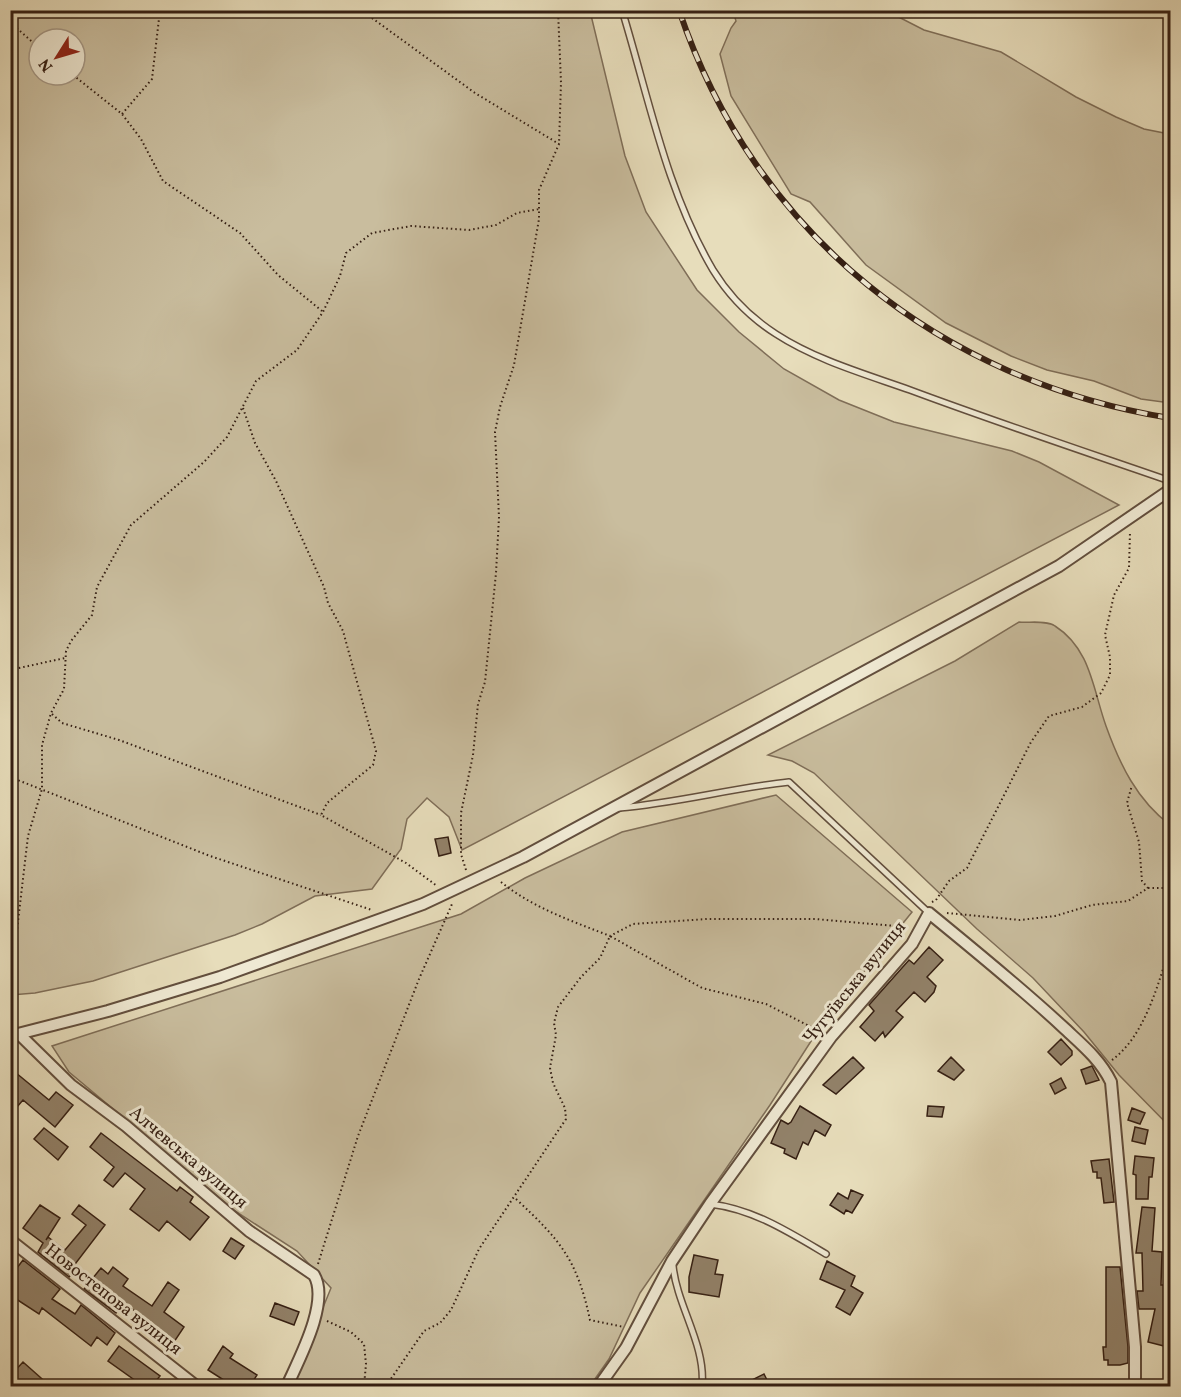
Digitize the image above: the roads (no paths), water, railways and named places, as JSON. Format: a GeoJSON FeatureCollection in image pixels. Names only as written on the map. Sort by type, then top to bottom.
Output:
{"type":"FeatureCollection","features":[{"type":"Feature","properties":{"kind":"street"},"geometry":{"type":"LineString","coordinates":[[15,1035],[108,1011],[220,977],[389,916],[446,893],[523,857],[1059,566],[1170,490]]}},
{"type":"Feature","properties":{"kind":"street","name":"Чугуївська вулиця"},"geometry":{"type":"LineString","coordinates":[[599,1386],[635,1330],[672,1261],[710,1204],[831,1037],[912,944],[926,909],[1043,1008],[1103,1066],[1112,1093],[1134,1336],[1135,1386]]}},
{"type":"Feature","properties":{"kind":"street","name":"Алчевська вулиця"},"geometry":{"type":"LineString","coordinates":[[15,1035],[70,1085],[126,1126],[249,1231],[314,1275],[319,1284],[317,1311],[287,1386]]}},
{"type":"Feature","properties":{"kind":"street","name":"Новостепова вулиця"},"geometry":{"type":"LineString","coordinates":[[10,1240],[196,1386]]}},
{"type":"Feature","properties":{"kind":"lane"},"geometry":{"type":"LineString","coordinates":[[622,10],[679,200],[714,270],[732,296],[752,316],[807,351],[1170,481]]}},
{"type":"Feature","properties":{"kind":"lane"},"geometry":{"type":"LineString","coordinates":[[615,808],[665,804],[735,788],[789,782],[926,909]]}},
{"type":"Feature","properties":{"kind":"lane"},"geometry":{"type":"LineString","coordinates":[[710,1204],[737,1207],[793,1234],[826,1254]]}},
{"type":"Feature","properties":{"kind":"lane"},"geometry":{"type":"LineString","coordinates":[[672,1261],[675,1287],[686,1313],[703,1373],[702,1386]]}},
{"type":"Feature","properties":{"kind":"railway"},"geometry":{"type":"LineString","coordinates":[[679,10],[712,90],[755,163],[807,228],[867,284],[934,332],[1007,370],[1086,399],[1170,418]]}}]}
